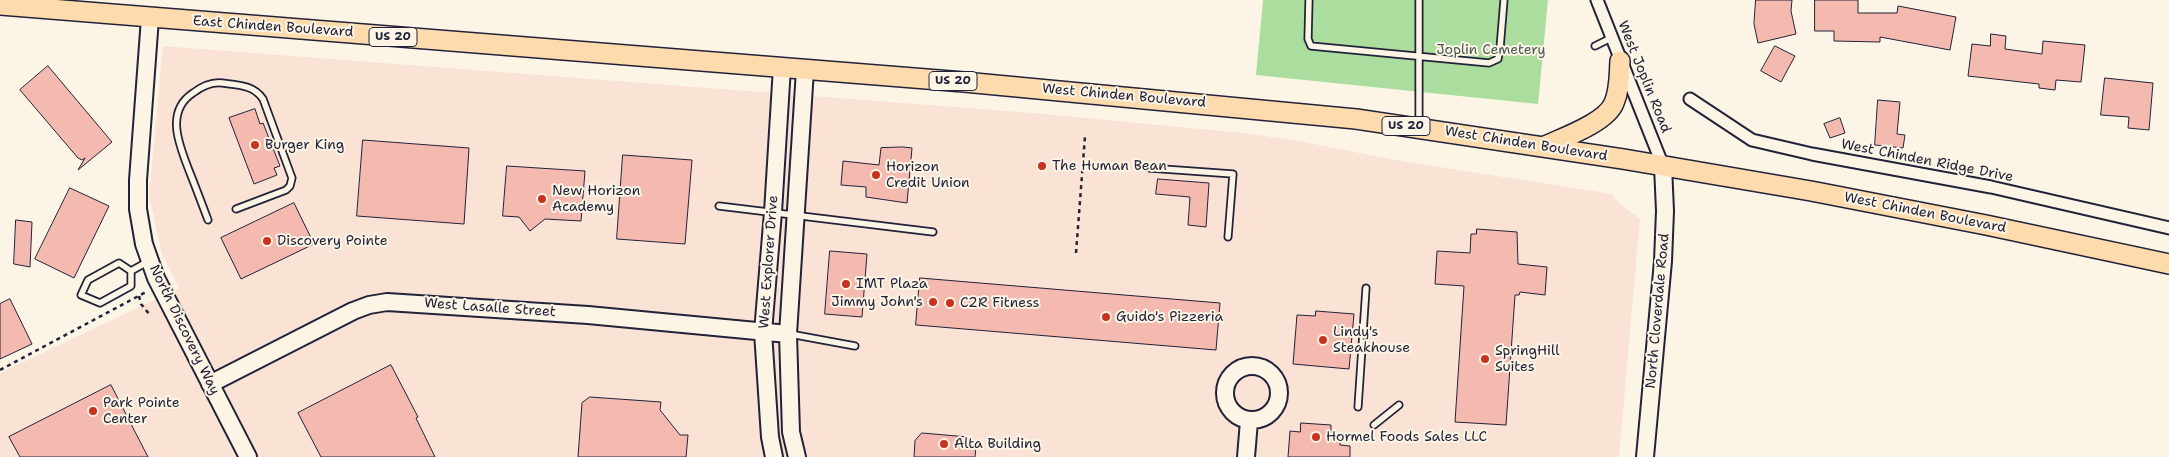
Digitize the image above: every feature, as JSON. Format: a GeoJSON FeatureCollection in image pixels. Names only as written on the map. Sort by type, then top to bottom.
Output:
{"type":"FeatureCollection","features":[{"type":"Feature","properties":{"kind":"main road","name":"East Chinden Boulevard"},"geometry":{"type":"LineString","coordinates":[[0,5],[636,56]]}},
{"type":"Feature","properties":{"kind":"main road","name":"West Chinden Boulevard"},"geometry":{"type":"LineString","coordinates":[[636,56],[1132,96],[1419,128],[1811,191],[1976,223],[2169,264]]}},
{"type":"Feature","properties":{"kind":"main road"},"geometry":{"type":"LineString","coordinates":[[1543,147],[1599,120],[1614,105],[1618,89],[1620,61]]}},
{"type":"Feature","properties":{"kind":"street","name":"West Joplin Road"},"geometry":{"type":"LineString","coordinates":[[1597,0],[1663,166]]}},
{"type":"Feature","properties":{"kind":"street","name":"North Discovery Way"},"geometry":{"type":"LineString","coordinates":[[150,18],[138,180],[138,209],[149,261],[248,457]]}},
{"type":"Feature","properties":{"kind":"street","name":"West Explorer Drive"},"geometry":{"type":"LineString","coordinates":[[774,457],[770,436],[763,332],[782,67]]}},
{"type":"Feature","properties":{"kind":"street","name":"West Explorer Drive"},"geometry":{"type":"LineString","coordinates":[[797,457],[791,432],[788,334],[805,70]]}},
{"type":"Feature","properties":{"kind":"street","name":"West Chinden Ridge Drive"},"geometry":{"type":"LineString","coordinates":[[1690,99],[1752,140],[1812,154],[1991,187],[2169,228]]}},
{"type":"Feature","properties":{"kind":"street","name":"North Cloverdale Road"},"geometry":{"type":"LineString","coordinates":[[1645,457],[1663,261],[1666,211],[1663,166]]}},
{"type":"Feature","properties":{"kind":"street","name":"West Lasalle Street"},"geometry":{"type":"LineString","coordinates":[[210,384],[353,311],[369,305],[387,302],[616,317],[788,334]]}},
{"type":"Feature","properties":{"kind":"street"},"geometry":{"type":"LineString","coordinates":[[1246,457],[1249,421]]}},
{"type":"Feature","properties":{"kind":"lane"},"geometry":{"type":"LineString","coordinates":[[1309,0],[1308,39],[1311,46],[1490,63],[1498,59],[1504,0]]}},
{"type":"Feature","properties":{"kind":"lane"},"geometry":{"type":"LineString","coordinates":[[1419,0],[1419,128]]}},
{"type":"Feature","properties":{"kind":"lane"},"geometry":{"type":"LineString","coordinates":[[1595,46],[1611,38]]}},
{"type":"Feature","properties":{"kind":"lane"},"geometry":{"type":"LineString","coordinates":[[208,220],[180,150],[177,132],[177,112],[185,98],[201,87],[218,83],[243,86],[258,92],[263,99],[292,178],[290,186],[286,190],[236,209]]}},
{"type":"Feature","properties":{"kind":"lane"},"geometry":{"type":"LineString","coordinates":[[1149,168],[1233,174],[1228,237]]}},
{"type":"Feature","properties":{"kind":"lane"},"geometry":{"type":"LineString","coordinates":[[720,206],[934,232]]}},
{"type":"Feature","properties":{"kind":"lane"},"geometry":{"type":"LineString","coordinates":[[131,271],[149,261]]}},
{"type":"Feature","properties":{"kind":"lane"},"geometry":{"type":"LineString","coordinates":[[119,263],[131,271],[131,286],[100,303],[81,295],[88,280],[119,263]]}},
{"type":"Feature","properties":{"kind":"lane"},"geometry":{"type":"LineString","coordinates":[[1358,407],[1366,288]]}},
{"type":"Feature","properties":{"kind":"lane"},"geometry":{"type":"LineString","coordinates":[[788,334],[855,346]]}},
{"type":"Feature","properties":{"kind":"lane"},"geometry":{"type":"LineString","coordinates":[[1374,425],[1399,405]]}},
{"type":"Feature","properties":{"kind":"path"},"geometry":{"type":"LineString","coordinates":[[1076,253],[1085,136]]}},
{"type":"Feature","properties":{"kind":"path"},"geometry":{"type":"LineString","coordinates":[[0,370],[160,285]]}},
{"type":"Feature","properties":{"kind":"path"},"geometry":{"type":"LineString","coordinates":[[139,296],[141,304],[150,316]]}},
{"type":"Feature","properties":{"kind":"shaded area"},"geometry":{"type":"Polygon","coordinates":[[[163,46],[1033,113],[1243,133],[1294,140],[1395,160],[1612,194],[1618,202],[1640,219],[1619,457],[0,457],[0,373],[179,288],[162,254],[149,195],[163,46]]]}},
{"type":"Feature","properties":{"kind":"green space","name":"Joplin Cemetery"},"geometry":{"type":"Polygon","coordinates":[[[1263,0],[1548,0],[1538,104],[1256,75],[1263,0]]]}},
{"type":"Feature","properties":{"kind":"building"},"geometry":{"type":"Polygon","coordinates":[[[1756,0],[1792,0],[1791,11],[1796,34],[1758,43],[1754,24],[1756,0]]]}},
{"type":"Feature","properties":{"kind":"building"},"geometry":{"type":"Polygon","coordinates":[[[1815,0],[1858,0],[1858,13],[1897,13],[1898,6],[1956,17],[1950,50],[1880,37],[1880,42],[1834,41],[1834,31],[1815,31],[1815,0]]]}},
{"type":"Feature","properties":{"kind":"building"},"geometry":{"type":"Polygon","coordinates":[[[1991,34],[2006,36],[2005,49],[2042,54],[2043,41],[2085,45],[2081,82],[2056,80],[2055,90],[2039,88],[2039,84],[1968,76],[1972,44],[1990,46],[1991,34]]]}},
{"type":"Feature","properties":{"kind":"building"},"geometry":{"type":"Polygon","coordinates":[[[1775,46],[1795,56],[1781,82],[1761,71],[1775,46]]]}},
{"type":"Feature","properties":{"kind":"building"},"geometry":{"type":"Polygon","coordinates":[[[48,66],[112,142],[78,170],[85,158],[82,160],[78,158],[20,90],[48,66]]]}},
{"type":"Feature","properties":{"kind":"building"},"geometry":{"type":"Polygon","coordinates":[[[2105,78],[2153,83],[2149,130],[2128,128],[2129,117],[2101,115],[2105,78]]]}},
{"type":"Feature","properties":{"kind":"building"},"geometry":{"type":"Polygon","coordinates":[[[1878,100],[1900,102],[1897,134],[1905,135],[1903,148],[1875,145],[1878,100]]]}},
{"type":"Feature","properties":{"kind":"building","name":"Burger King"},"geometry":{"type":"Polygon","coordinates":[[[255,109],[260,124],[263,123],[280,166],[274,168],[277,175],[254,184],[229,118],[255,109]]]}},
{"type":"Feature","properties":{"kind":"building"},"geometry":{"type":"Polygon","coordinates":[[[1840,118],[1845,133],[1830,138],[1824,124],[1840,118]]]}},
{"type":"Feature","properties":{"kind":"building"},"geometry":{"type":"Polygon","coordinates":[[[363,140],[469,148],[464,224],[357,216],[363,140]]]}},
{"type":"Feature","properties":{"kind":"building","name":"Horizon Credit Union"},"geometry":{"type":"Polygon","coordinates":[[[881,148],[912,148],[907,203],[866,197],[866,187],[841,185],[843,161],[879,165],[881,148]]]}},
{"type":"Feature","properties":{"kind":"building"},"geometry":{"type":"Polygon","coordinates":[[[623,155],[692,160],[685,244],[617,239],[623,155]]]}},
{"type":"Feature","properties":{"kind":"building"},"geometry":{"type":"Polygon","coordinates":[[[507,166],[585,171],[581,221],[545,219],[530,231],[519,217],[503,216],[507,166]]]}},
{"type":"Feature","properties":{"kind":"building"},"geometry":{"type":"Polygon","coordinates":[[[1158,179],[1209,183],[1206,227],[1188,225],[1190,197],[1156,194],[1158,179]]]}},
{"type":"Feature","properties":{"kind":"building"},"geometry":{"type":"Polygon","coordinates":[[[70,188],[109,206],[74,278],[35,259],[70,188]]]}},
{"type":"Feature","properties":{"kind":"building","name":"Discovery Pointe"},"geometry":{"type":"Polygon","coordinates":[[[294,203],[314,244],[241,279],[221,238],[294,203]]]}},
{"type":"Feature","properties":{"kind":"building"},"geometry":{"type":"Polygon","coordinates":[[[16,220],[32,222],[30,267],[14,264],[16,220]]]}},
{"type":"Feature","properties":{"kind":"building","name":"SpringHill Suites"},"geometry":{"type":"Polygon","coordinates":[[[1477,229],[1517,232],[1518,264],[1547,267],[1545,295],[1520,292],[1519,295],[1515,295],[1506,425],[1455,422],[1464,286],[1435,284],[1437,251],[1470,253],[1471,234],[1476,234],[1477,229]]]}},
{"type":"Feature","properties":{"kind":"building","name":"IMT Plaza"},"geometry":{"type":"Polygon","coordinates":[[[830,251],[867,254],[862,317],[825,314],[830,251]]]}},
{"type":"Feature","properties":{"kind":"building"},"geometry":{"type":"Polygon","coordinates":[[[920,278],[1220,303],[1216,350],[916,325],[920,278]]]}},
{"type":"Feature","properties":{"kind":"building"},"geometry":{"type":"Polygon","coordinates":[[[10,299],[32,344],[0,359],[0,304],[10,299]]]}},
{"type":"Feature","properties":{"kind":"building","name":"Lindy's Steakhouse"},"geometry":{"type":"Polygon","coordinates":[[[1316,311],[1354,314],[1349,369],[1293,364],[1297,315],[1315,316],[1316,311]]]}},
{"type":"Feature","properties":{"kind":"building"},"geometry":{"type":"Polygon","coordinates":[[[391,365],[418,417],[416,418],[435,457],[321,457],[298,413],[391,365]]]}},
{"type":"Feature","properties":{"kind":"building","name":"Park Pointe Center"},"geometry":{"type":"Polygon","coordinates":[[[111,385],[148,457],[20,457],[9,437],[111,385]]]}},
{"type":"Feature","properties":{"kind":"building"},"geometry":{"type":"Polygon","coordinates":[[[590,397],[661,402],[660,410],[680,435],[688,435],[686,457],[578,457],[582,403],[590,397]]]}},
{"type":"Feature","properties":{"kind":"building"},"geometry":{"type":"Polygon","coordinates":[[[1301,423],[1331,425],[1331,434],[1341,435],[1340,445],[1350,446],[1350,457],[1288,457],[1290,431],[1300,432],[1301,423]]]}},
{"type":"Feature","properties":{"kind":"building","name":"Alta Building"},"geometry":{"type":"Polygon","coordinates":[[[922,433],[968,437],[976,447],[975,457],[914,457],[915,441],[922,433]]]}},
{"type":"Feature","properties":{"kind":"place","name":"Burger King"},"geometry":{"type":"Point","coordinates":[255,145]}},
{"type":"Feature","properties":{"kind":"place","name":"The Human Bean"},"geometry":{"type":"Point","coordinates":[1042,166]}},
{"type":"Feature","properties":{"kind":"place","name":"Horizon Credit Union"},"geometry":{"type":"Point","coordinates":[876,175]}},
{"type":"Feature","properties":{"kind":"place","name":"New Horizon Academy"},"geometry":{"type":"Point","coordinates":[542,199]}},
{"type":"Feature","properties":{"kind":"place","name":"Discovery Pointe"},"geometry":{"type":"Point","coordinates":[267,241]}},
{"type":"Feature","properties":{"kind":"place","name":"IMT Plaza"},"geometry":{"type":"Point","coordinates":[846,284]}},
{"type":"Feature","properties":{"kind":"place","name":"Jimmy John's"},"geometry":{"type":"Point","coordinates":[933,302]}},
{"type":"Feature","properties":{"kind":"place","name":"C2R Fitness"},"geometry":{"type":"Point","coordinates":[950,303]}},
{"type":"Feature","properties":{"kind":"place","name":"Guido's Pizzeria"},"geometry":{"type":"Point","coordinates":[1106,317]}},
{"type":"Feature","properties":{"kind":"place","name":"Lindy's Steakhouse"},"geometry":{"type":"Point","coordinates":[1323,340]}},
{"type":"Feature","properties":{"kind":"place","name":"SpringHill Suites"},"geometry":{"type":"Point","coordinates":[1485,359]}},
{"type":"Feature","properties":{"kind":"place","name":"Park Pointe Center"},"geometry":{"type":"Point","coordinates":[93,411]}},
{"type":"Feature","properties":{"kind":"place","name":"Hormel Foods Sales LLC"},"geometry":{"type":"Point","coordinates":[1316,437]}},
{"type":"Feature","properties":{"kind":"place","name":"Alta Building"},"geometry":{"type":"Point","coordinates":[944,444]}}]}
